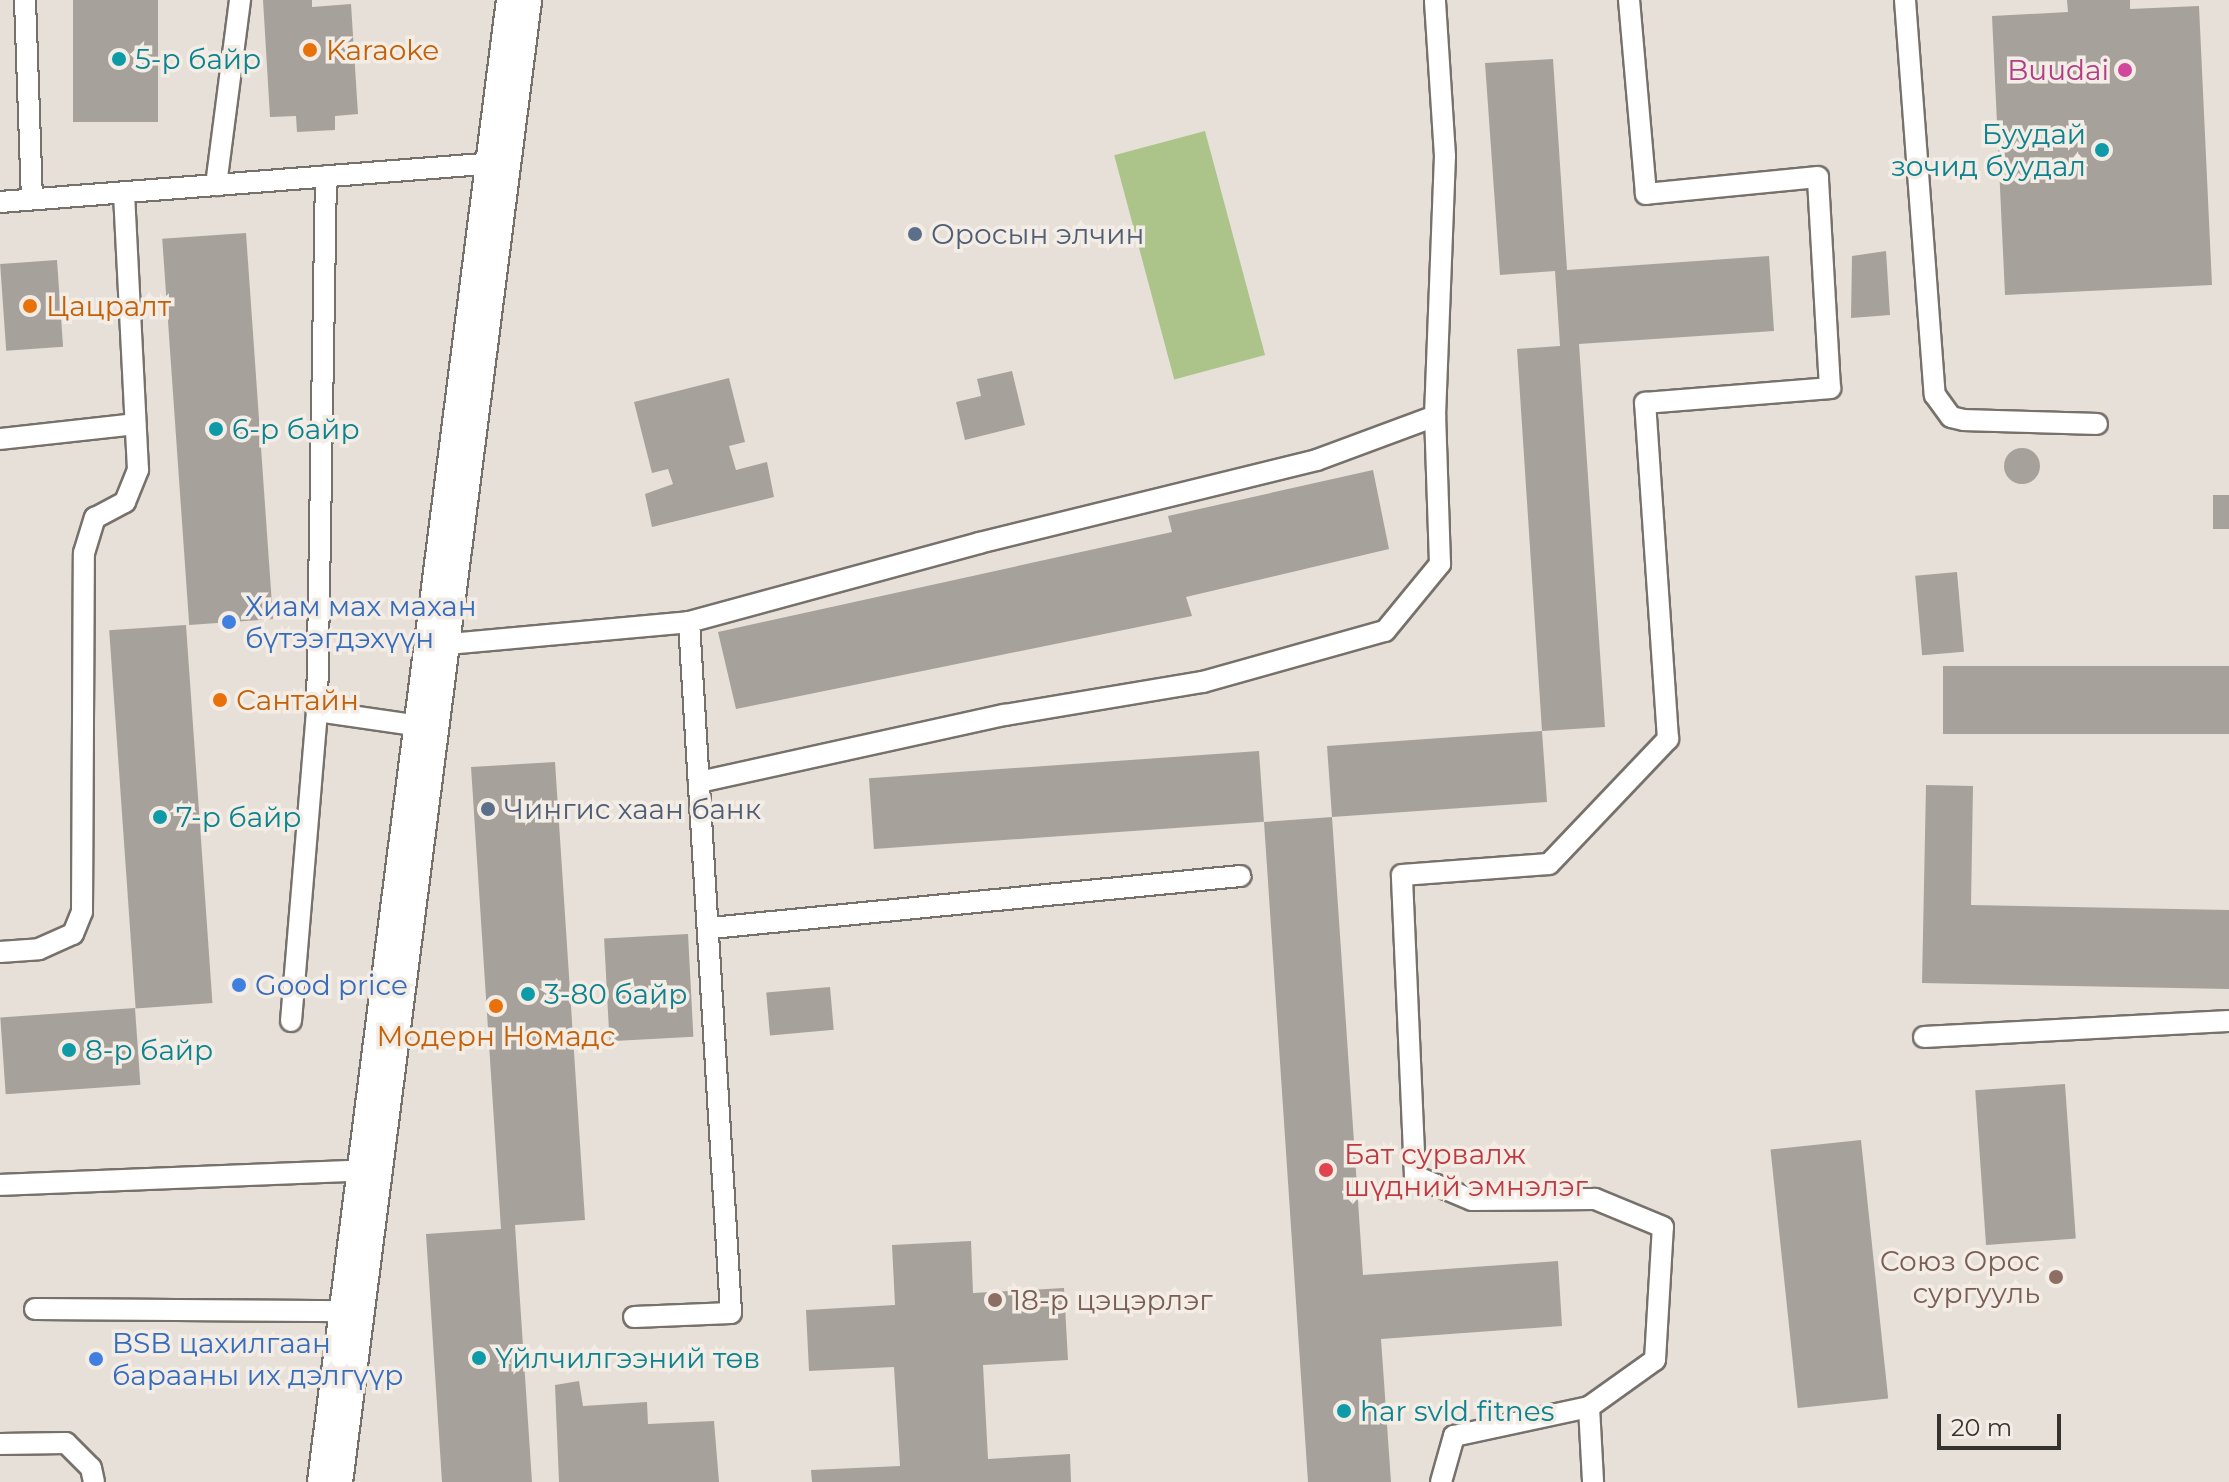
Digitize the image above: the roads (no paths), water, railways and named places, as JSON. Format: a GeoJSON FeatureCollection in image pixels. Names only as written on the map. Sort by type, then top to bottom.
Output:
{"type":"FeatureCollection","features":[{"type":"Feature","properties":{"kind":"street"},"geometry":{"type":"LineString","coordinates":[[330,1482],[519,0]]}},
{"type":"Feature","properties":{"kind":"lane"},"geometry":{"type":"LineString","coordinates":[[25,0],[32,199]]}},
{"type":"Feature","properties":{"kind":"lane"},"geometry":{"type":"LineString","coordinates":[[216,185],[240,0]]}},
{"type":"Feature","properties":{"kind":"lane"},"geometry":{"type":"LineString","coordinates":[[699,782],[1005,715],[1203,682],[1385,631],[1440,564],[1435,416],[1445,156],[1435,0]]}},
{"type":"Feature","properties":{"kind":"lane"},"geometry":{"type":"LineString","coordinates":[[1441,1482],[1454,1436],[1589,1407],[1655,1360],[1663,1227],[1595,1199],[1472,1200],[1415,1176],[1402,875],[1549,864],[1668,739],[1645,403],[1830,388],[1818,177],[1646,194],[1629,0]]}},
{"type":"Feature","properties":{"kind":"lane"},"geometry":{"type":"LineString","coordinates":[[1906,0],[1935,395],[1951,417],[1964,420],[2097,424]]}},
{"type":"Feature","properties":{"kind":"lane"},"geometry":{"type":"LineString","coordinates":[[0,202],[498,163]]}},
{"type":"Feature","properties":{"kind":"lane"},"geometry":{"type":"LineString","coordinates":[[291,1021],[317,711],[326,176]]}},
{"type":"Feature","properties":{"kind":"lane"},"geometry":{"type":"LineString","coordinates":[[0,952],[39,949],[73,934],[82,912],[84,553],[95,518],[125,502],[138,470],[124,193]]}},
{"type":"Feature","properties":{"kind":"lane"},"geometry":{"type":"LineString","coordinates":[[438,645],[689,622],[979,543],[1317,460],[1435,416]]}},
{"type":"Feature","properties":{"kind":"lane"},"geometry":{"type":"LineString","coordinates":[[0,439],[135,424]]}},
{"type":"Feature","properties":{"kind":"lane"},"geometry":{"type":"LineString","coordinates":[[634,1317],[731,1313],[711,928],[689,622]]}},
{"type":"Feature","properties":{"kind":"lane"},"geometry":{"type":"LineString","coordinates":[[317,711],[427,727]]}},
{"type":"Feature","properties":{"kind":"lane"},"geometry":{"type":"LineString","coordinates":[[711,928],[1240,876]]}},
{"type":"Feature","properties":{"kind":"lane"},"geometry":{"type":"LineString","coordinates":[[1924,1037],[2229,1021]]}},
{"type":"Feature","properties":{"kind":"lane"},"geometry":{"type":"LineString","coordinates":[[0,1185],[370,1170]]}},
{"type":"Feature","properties":{"kind":"lane"},"geometry":{"type":"LineString","coordinates":[[35,1309],[352,1311]]}},
{"type":"Feature","properties":{"kind":"lane"},"geometry":{"type":"LineString","coordinates":[[1589,1407],[1593,1482]]}},
{"type":"Feature","properties":{"kind":"lane"},"geometry":{"type":"LineString","coordinates":[[0,1444],[66,1443],[91,1468],[94,1482]]}},
{"type":"Feature","properties":{"kind":"place","name":"Karaoke"},"geometry":{"type":"Point","coordinates":[310,50]}},
{"type":"Feature","properties":{"kind":"place","name":"5-р байр"},"geometry":{"type":"Point","coordinates":[119,59]}},
{"type":"Feature","properties":{"kind":"place","name":"Buudai"},"geometry":{"type":"Point","coordinates":[2125,70]}},
{"type":"Feature","properties":{"kind":"place","name":"Буудай зочид буудал"},"geometry":{"type":"Point","coordinates":[2102,150]}},
{"type":"Feature","properties":{"kind":"place","name":"Оросын элчин"},"geometry":{"type":"Point","coordinates":[915,234]}},
{"type":"Feature","properties":{"kind":"place","name":"Цацралт"},"geometry":{"type":"Point","coordinates":[30,306]}},
{"type":"Feature","properties":{"kind":"place","name":"6-р байр"},"geometry":{"type":"Point","coordinates":[216,429]}},
{"type":"Feature","properties":{"kind":"place","name":"Хиам мах махан бүтээгдэхүүн"},"geometry":{"type":"Point","coordinates":[229,622]}},
{"type":"Feature","properties":{"kind":"place","name":"Сантайн"},"geometry":{"type":"Point","coordinates":[220,700]}},
{"type":"Feature","properties":{"kind":"place","name":"Чингис хаан банк"},"geometry":{"type":"Point","coordinates":[488,809]}},
{"type":"Feature","properties":{"kind":"place","name":"7-р байр"},"geometry":{"type":"Point","coordinates":[160,817]}},
{"type":"Feature","properties":{"kind":"place","name":"Good price"},"geometry":{"type":"Point","coordinates":[239,985]}},
{"type":"Feature","properties":{"kind":"place","name":"3-80 байр"},"geometry":{"type":"Point","coordinates":[528,994]}},
{"type":"Feature","properties":{"kind":"place","name":"Модерн Номадс"},"geometry":{"type":"Point","coordinates":[496,1006]}},
{"type":"Feature","properties":{"kind":"place","name":"8-р байр"},"geometry":{"type":"Point","coordinates":[69,1050]}},
{"type":"Feature","properties":{"kind":"place","name":"Бат сурвалж шүдний эмнэлэг"},"geometry":{"type":"Point","coordinates":[1326,1170]}},
{"type":"Feature","properties":{"kind":"place","name":"Союз Орос сургууль"},"geometry":{"type":"Point","coordinates":[2056,1277]}},
{"type":"Feature","properties":{"kind":"place","name":"18-р цэцэрлэг"},"geometry":{"type":"Point","coordinates":[995,1300]}},
{"type":"Feature","properties":{"kind":"place","name":"Үйлчилгээний төв"},"geometry":{"type":"Point","coordinates":[479,1358]}},
{"type":"Feature","properties":{"kind":"place","name":"BSB цахилгаан барааны их дэлгүүр"},"geometry":{"type":"Point","coordinates":[96,1359]}},
{"type":"Feature","properties":{"kind":"place","name":"har svld fitnes"},"geometry":{"type":"Point","coordinates":[1344,1411]}}]}
